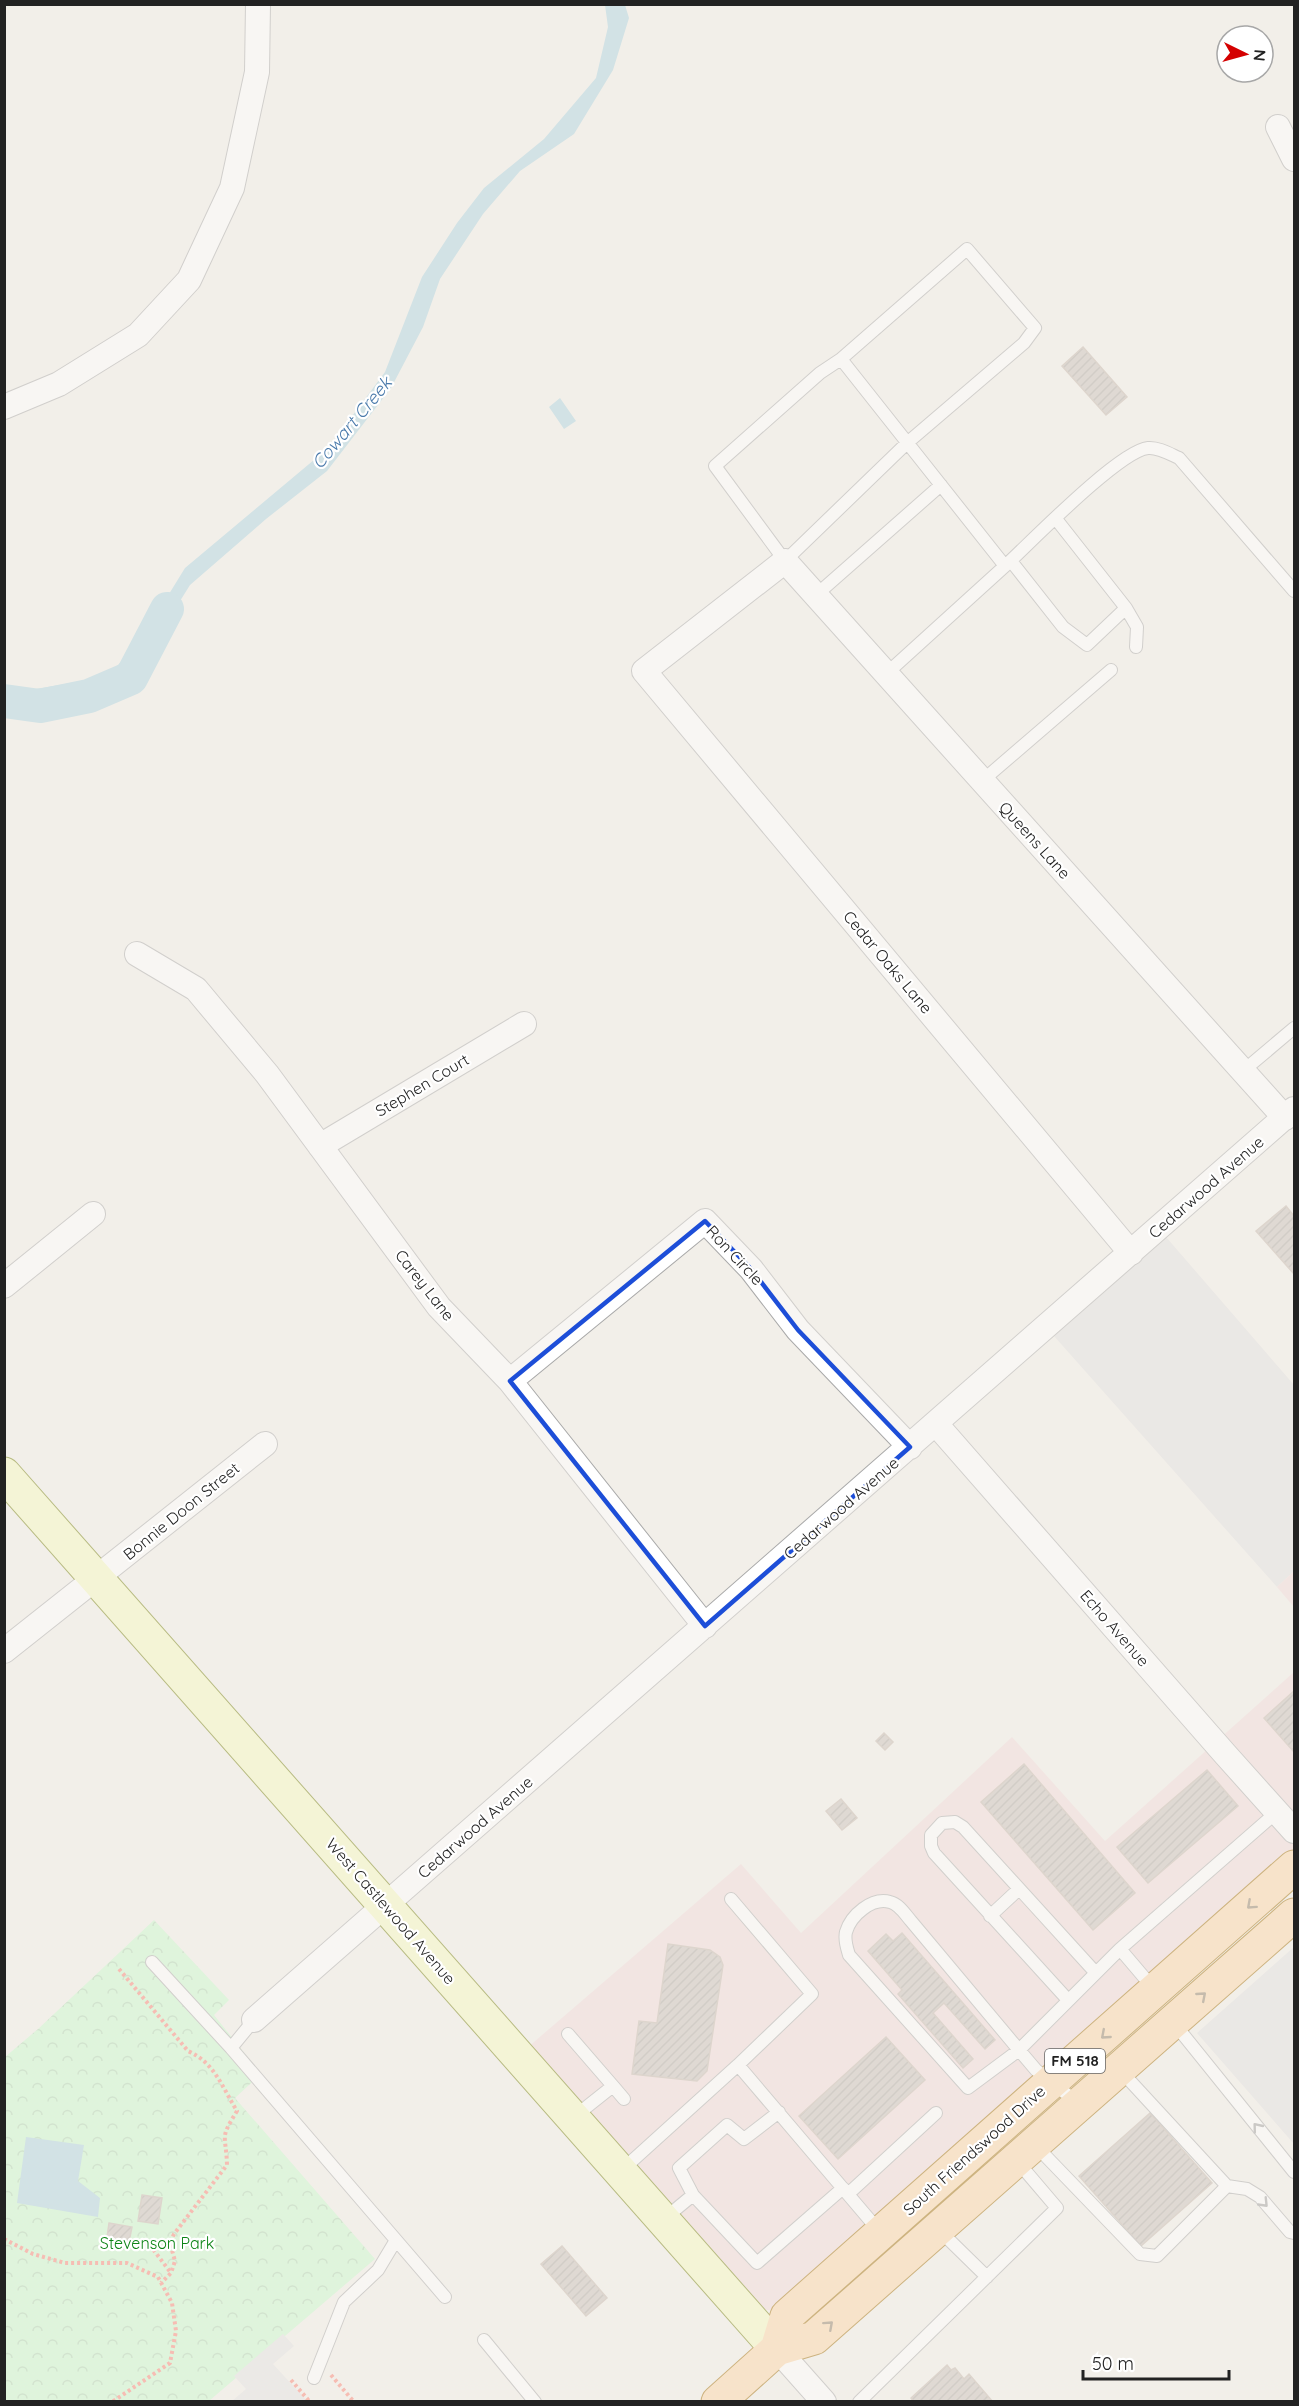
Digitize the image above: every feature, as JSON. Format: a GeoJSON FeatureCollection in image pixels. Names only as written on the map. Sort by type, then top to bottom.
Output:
{"type":"FeatureCollection","features":[{"type":"Feature","properties":{"kind":"main road","name":"South Friendswood Drive"},"geometry":{"type":"LineString","coordinates":[[777,2349],[787,2316],[1294,1867]]}},
{"type":"Feature","properties":{"kind":"main road","name":"FM 518"},"geometry":{"type":"LineString","coordinates":[[717,2402],[777,2349],[814,2338],[1294,1915]]}},
{"type":"Feature","properties":{"kind":"street"},"geometry":{"type":"LineString","coordinates":[[4,407],[59,384],[138,335],[189,280],[232,188],[257,72],[258,4]]}},
{"type":"Feature","properties":{"kind":"street"},"geometry":{"type":"LineString","coordinates":[[1278,127],[1294,159]]}},
{"type":"Feature","properties":{"kind":"street","name":"Queens Lane"},"geometry":{"type":"LineString","coordinates":[[785,561],[1243,1071],[1290,1114]]}},
{"type":"Feature","properties":{"kind":"street","name":"Cedar Oaks Lane"},"geometry":{"type":"LineString","coordinates":[[785,561],[644,671],[1131,1253]]}},
{"type":"Feature","properties":{"kind":"street","name":"Carey Lane"},"geometry":{"type":"LineString","coordinates":[[137,954],[196,989],[267,1074],[439,1307],[510,1381],[705,1626]]}},
{"type":"Feature","properties":{"kind":"street","name":"Stephen Court"},"geometry":{"type":"LineString","coordinates":[[320,1146],[525,1024]]}},
{"type":"Feature","properties":{"kind":"street","name":"Cedarwood Avenue"},"geometry":{"type":"LineString","coordinates":[[254,2020],[1290,1114]]}},
{"type":"Feature","properties":{"kind":"street"},"geometry":{"type":"LineString","coordinates":[[4,1286],[93,1214]]}},
{"type":"Feature","properties":{"kind":"street","name":"Ron Circle"},"geometry":{"type":"LineString","coordinates":[[510,1381],[705,1221],[751,1269],[798,1330],[910,1447]]}},
{"type":"Feature","properties":{"kind":"street","name":"Echo Avenue"},"geometry":{"type":"LineString","coordinates":[[936,1424],[1294,1831]]}},
{"type":"Feature","properties":{"kind":"street","name":"Bonnie Doon Street"},"geometry":{"type":"LineString","coordinates":[[4,1652],[266,1444]]}},
{"type":"Feature","properties":{"kind":"street","name":"West Castlewood Avenue"},"geometry":{"type":"LineString","coordinates":[[4,1474],[777,2349]]}},
{"type":"Feature","properties":{"kind":"street"},"geometry":{"type":"LineString","coordinates":[[777,2349],[824,2402]]}},
{"type":"Feature","properties":{"kind":"lane"},"geometry":{"type":"LineString","coordinates":[[967,249],[1035,328],[1024,342],[908,443],[785,561],[715,466],[820,373],[841,359],[967,249]]}},
{"type":"Feature","properties":{"kind":"lane"},"geometry":{"type":"LineString","coordinates":[[841,359],[941,485],[1063,627],[1087,645],[1126,608]]}},
{"type":"Feature","properties":{"kind":"lane"},"geometry":{"type":"LineString","coordinates":[[886,674],[1094,483],[1128,457],[1148,448],[1161,450],[1179,458],[1294,591]]}},
{"type":"Feature","properties":{"kind":"lane"},"geometry":{"type":"LineString","coordinates":[[815,596],[941,485]]}},
{"type":"Feature","properties":{"kind":"lane"},"geometry":{"type":"LineString","coordinates":[[1056,519],[1126,608],[1137,627],[1136,647]]}},
{"type":"Feature","properties":{"kind":"lane"},"geometry":{"type":"LineString","coordinates":[[982,781],[1111,670]]}},
{"type":"Feature","properties":{"kind":"lane"},"geometry":{"type":"LineString","coordinates":[[1243,1071],[1294,1028]]}},
{"type":"Feature","properties":{"kind":"lane"},"geometry":{"type":"LineString","coordinates":[[1079,2104],[1050,2082],[1019,2050],[899,1907],[890,1902],[878,1902],[867,1905],[854,1918],[846,1931],[849,1955],[968,2088],[1019,2050],[1095,1972],[1278,1811]]}},
{"type":"Feature","properties":{"kind":"lane"},"geometry":{"type":"LineString","coordinates":[[1068,2000],[934,1853],[931,1846],[931,1835],[942,1823],[955,1822],[963,1827],[1095,1972]]}},
{"type":"Feature","properties":{"kind":"lane"},"geometry":{"type":"LineString","coordinates":[[990,1916],[1019,1889]]}},
{"type":"Feature","properties":{"kind":"lane"},"geometry":{"type":"LineString","coordinates":[[620,2172],[738,2066],[812,1994],[731,1899]]}},
{"type":"Feature","properties":{"kind":"lane"},"geometry":{"type":"LineString","coordinates":[[1120,1949],[1155,1990]]}},
{"type":"Feature","properties":{"kind":"lane"},"geometry":{"type":"LineString","coordinates":[[152,1962],[231,2048],[445,2297]]}},
{"type":"Feature","properties":{"kind":"lane"},"geometry":{"type":"LineString","coordinates":[[231,2048],[254,2020]]}},
{"type":"Feature","properties":{"kind":"lane"},"geometry":{"type":"LineString","coordinates":[[1173,2022],[1294,2172]]}},
{"type":"Feature","properties":{"kind":"lane"},"geometry":{"type":"LineString","coordinates":[[568,2034],[624,2099]]}},
{"type":"Feature","properties":{"kind":"lane"},"geometry":{"type":"LineString","coordinates":[[738,2066],[881,2233]]}},
{"type":"Feature","properties":{"kind":"lane"},"geometry":{"type":"LineString","coordinates":[[1119,2069],[1227,2186],[1247,2189],[1260,2198],[1290,2232],[1294,2233]]}},
{"type":"Feature","properties":{"kind":"lane"},"geometry":{"type":"LineString","coordinates":[[573,2118],[613,2086]]}},
{"type":"Feature","properties":{"kind":"lane"},"geometry":{"type":"LineString","coordinates":[[779,2112],[744,2139],[727,2125],[680,2168],[693,2195],[757,2263],[936,2113]]}},
{"type":"Feature","properties":{"kind":"lane"},"geometry":{"type":"LineString","coordinates":[[1025,2152],[1140,2254],[1157,2256],[1227,2186]]}},
{"type":"Feature","properties":{"kind":"lane"},"geometry":{"type":"LineString","coordinates":[[860,2402],[1057,2208],[1025,2152]]}},
{"type":"Feature","properties":{"kind":"lane"},"geometry":{"type":"LineString","coordinates":[[663,2220],[693,2195]]}},
{"type":"Feature","properties":{"kind":"lane"},"geometry":{"type":"LineString","coordinates":[[938,2229],[987,2277]]}},
{"type":"Feature","properties":{"kind":"lane"},"geometry":{"type":"LineString","coordinates":[[314,2379],[344,2302],[378,2270],[396,2240]]}},
{"type":"Feature","properties":{"kind":"lane"},"geometry":{"type":"LineString","coordinates":[[484,2340],[535,2402]]}},
{"type":"Feature","properties":{"kind":"path"},"geometry":{"type":"LineString","coordinates":[[119,1969],[188,2051],[200,2056],[214,2069],[237,2110],[226,2126],[223,2136],[227,2165],[174,2234],[170,2242],[175,2262],[171,2273],[162,2283]]}},
{"type":"Feature","properties":{"kind":"path"},"geometry":{"type":"LineString","coordinates":[[4,2239],[33,2254],[65,2263],[127,2264],[158,2277],[162,2283],[172,2303],[176,2331],[170,2363],[112,2402]]}},
{"type":"Feature","properties":{"kind":"path"},"geometry":{"type":"LineString","coordinates":[[146,2240],[171,2273]]}},
{"type":"Feature","properties":{"kind":"path"},"geometry":{"type":"LineString","coordinates":[[328,2371],[354,2402]]}},
{"type":"Feature","properties":{"kind":"path"},"geometry":{"type":"LineString","coordinates":[[291,2380],[310,2402]]}},
{"type":"Feature","properties":{"kind":"highlighted area"},"geometry":{"type":"Polygon","coordinates":[[[705,1221],[751,1269],[798,1330],[910,1447],[705,1626],[510,1381],[705,1221]]]}},
{"type":"Feature","properties":{"kind":"shaded area"},"geometry":{"type":"Polygon","coordinates":[[[1166,1237],[1294,1385],[1294,1571],[1277,1587],[1054,1336],[1166,1237]]]}},
{"type":"Feature","properties":{"kind":"shaded area"},"geometry":{"type":"Polygon","coordinates":[[[1294,1571],[1294,1607],[1277,1587],[1294,1571]]]}},
{"type":"Feature","properties":{"kind":"shaded area"},"geometry":{"type":"Polygon","coordinates":[[[1294,1672],[1294,1853],[775,2311],[761,2309],[527,2048],[741,1864],[801,1933],[1012,1737],[1105,1841],[1294,1672]]]}},
{"type":"Feature","properties":{"kind":"shaded area"},"geometry":{"type":"Polygon","coordinates":[[[1294,1947],[1294,2144],[1197,2033],[1294,1947]]]}},
{"type":"Feature","properties":{"kind":"shaded area"},"geometry":{"type":"Polygon","coordinates":[[[283,2334],[294,2346],[273,2364],[307,2401],[232,2401],[246,2389],[234,2376],[283,2334]]]}},
{"type":"Feature","properties":{"kind":"green space","name":"Stevenson Park"},"geometry":{"type":"Polygon","coordinates":[[[154,1920],[229,2000],[214,2015],[261,2074],[235,2098],[375,2259],[209,2401],[5,2402],[5,2057],[154,1920]]]}},
{"type":"Feature","properties":{"kind":"water","name":"Cowart Creek"},"geometry":{"type":"Polygon","coordinates":[[[605,5],[625,5],[629,18],[613,70],[574,134],[520,171],[483,214],[440,279],[423,327],[391,388],[327,471],[266,519],[190,585],[155,641],[105,699],[5,712],[5,694],[108,677],[145,633],[185,568],[327,449],[385,372],[422,277],[457,223],[484,188],[544,139],[596,78],[608,27],[605,5]]]}},
{"type":"Feature","properties":{"kind":"water"},"geometry":{"type":"Polygon","coordinates":[[[560,398],[576,421],[564,429],[549,407],[560,398]]]}},
{"type":"Feature","properties":{"kind":"water"},"geometry":{"type":"Polygon","coordinates":[[[26,2137],[84,2145],[78,2181],[100,2198],[98,2217],[17,2203],[26,2137]]]}},
{"type":"Feature","properties":{"kind":"building"},"geometry":{"type":"Polygon","coordinates":[[[1083,347],[1127,397],[1106,415],[1062,366],[1083,347]]]}},
{"type":"Feature","properties":{"kind":"building"},"geometry":{"type":"Polygon","coordinates":[[[1286,1206],[1294,1216],[1294,1274],[1256,1231],[1286,1206]]]}},
{"type":"Feature","properties":{"kind":"building"},"geometry":{"type":"Polygon","coordinates":[[[1294,1691],[1294,1752],[1264,1718],[1294,1691]]]}},
{"type":"Feature","properties":{"kind":"building"},"geometry":{"type":"Polygon","coordinates":[[[884,1733],[893,1742],[885,1750],[876,1741],[884,1733]]]}},
{"type":"Feature","properties":{"kind":"building"},"geometry":{"type":"Polygon","coordinates":[[[1024,1764],[1135,1893],[1093,1930],[981,1802],[1024,1764]]]}},
{"type":"Feature","properties":{"kind":"building"},"geometry":{"type":"Polygon","coordinates":[[[1207,1770],[1238,1806],[1148,1883],[1117,1847],[1207,1770]]]}},
{"type":"Feature","properties":{"kind":"building"},"geometry":{"type":"Polygon","coordinates":[[[841,1799],[857,1818],[842,1830],[826,1811],[841,1799]]]}},
{"type":"Feature","properties":{"kind":"building"},"geometry":{"type":"Polygon","coordinates":[[[902,1933],[995,2040],[985,2049],[944,2003],[933,2013],[973,2059],[963,2068],[898,1994],[902,1990],[868,1951],[886,1934],[893,1941],[902,1933]]]}},
{"type":"Feature","properties":{"kind":"building"},"geometry":{"type":"Polygon","coordinates":[[[668,1944],[710,1950],[720,1957],[723,1965],[707,2071],[697,2081],[632,2074],[639,2021],[657,2023],[668,1944]]]}},
{"type":"Feature","properties":{"kind":"building"},"geometry":{"type":"Polygon","coordinates":[[[886,2037],[925,2080],[838,2159],[799,2116],[886,2037]]]}},
{"type":"Feature","properties":{"kind":"building"},"geometry":{"type":"Polygon","coordinates":[[[1150,2113],[1212,2183],[1141,2246],[1079,2176],[1150,2113]]]}},
{"type":"Feature","properties":{"kind":"building"},"geometry":{"type":"Polygon","coordinates":[[[142,2195],[162,2198],[158,2224],[138,2221],[142,2195]]]}},
{"type":"Feature","properties":{"kind":"building"},"geometry":{"type":"Polygon","coordinates":[[[109,2223],[132,2227],[128,2247],[106,2244],[109,2223]]]}},
{"type":"Feature","properties":{"kind":"building"},"geometry":{"type":"Polygon","coordinates":[[[562,2246],[607,2298],[586,2316],[541,2264],[562,2246]]]}},
{"type":"Feature","properties":{"kind":"building"},"geometry":{"type":"Polygon","coordinates":[[[947,2365],[951,2370],[955,2368],[964,2379],[969,2374],[993,2402],[914,2402],[911,2398],[947,2365]]]}},
{"type":"Feature","properties":{"kind":"waterway","name":"Cowart Creek"},"geometry":{"type":"LineString","coordinates":[[4,701],[40,706],[89,696],[131,678],[167,609]]}}]}
